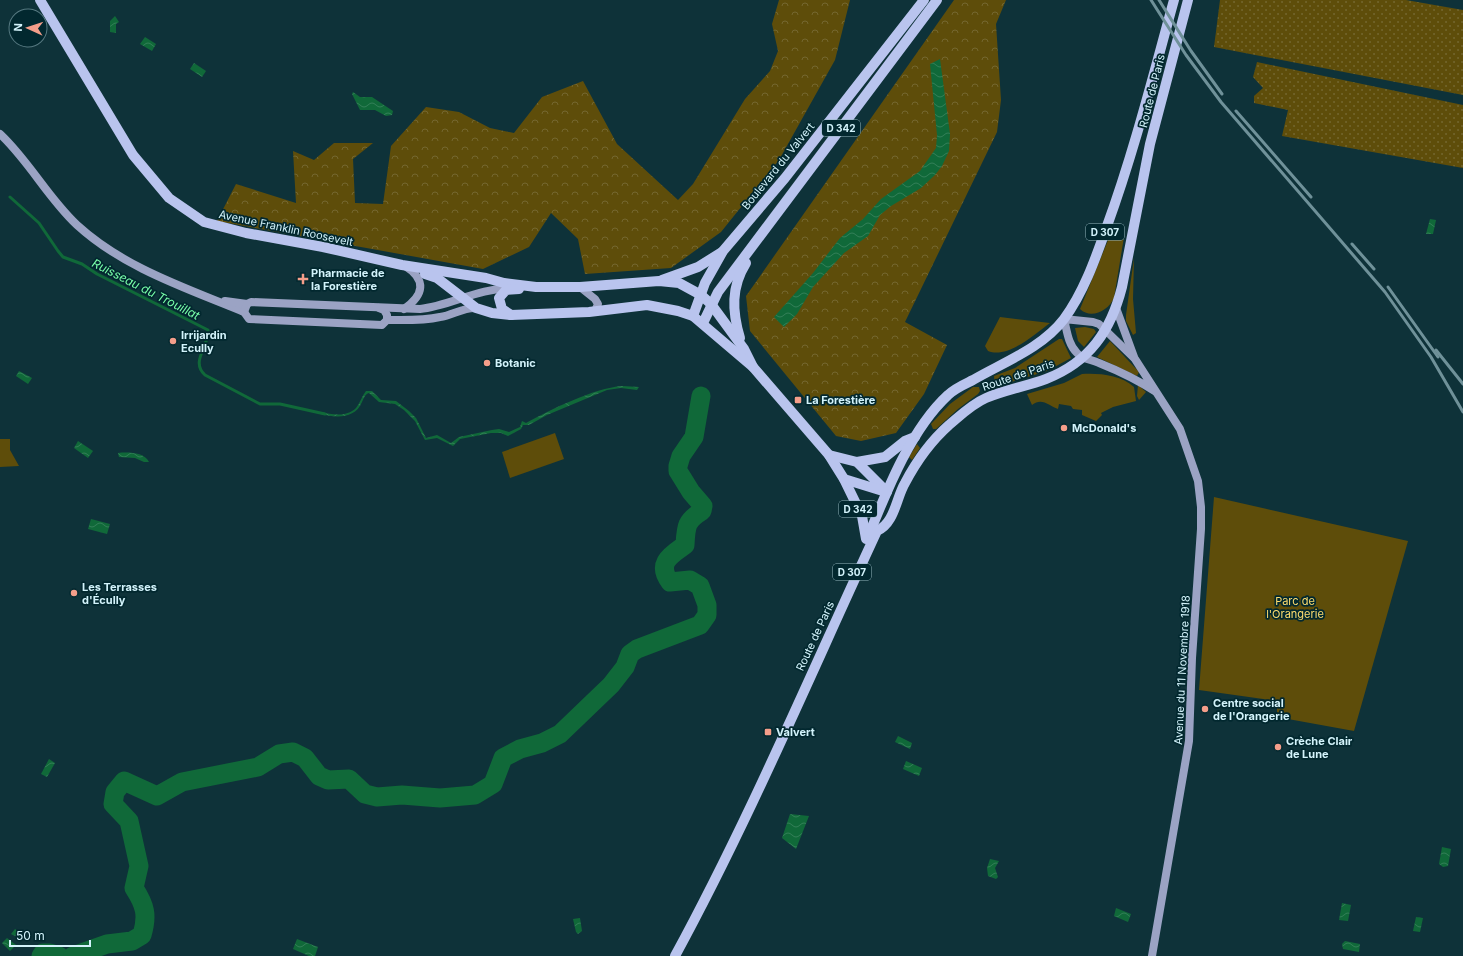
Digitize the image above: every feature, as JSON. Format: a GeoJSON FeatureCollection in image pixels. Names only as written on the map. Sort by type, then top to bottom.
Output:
{"type":"FeatureCollection","features":[{"type":"Feature","properties":{"kind":"main road","name":"Avenue Franklin Roosevelt"},"geometry":{"type":"LineString","coordinates":[[40,0],[133,155],[169,198],[204,222],[246,233],[323,247],[402,265],[486,278],[504,283],[536,287],[580,287],[660,281],[679,283],[701,295],[711,304],[744,349]]}},
{"type":"Feature","properties":{"kind":"main road","name":"Boulevard du Valvert"},"geometry":{"type":"LineString","coordinates":[[693,316],[708,276],[723,251],[790,173],[924,0]]}},
{"type":"Feature","properties":{"kind":"main road","name":"D 342"},"geometry":{"type":"LineString","coordinates":[[711,304],[745,256],[772,222],[936,0]]}},
{"type":"Feature","properties":{"kind":"main road","name":"Route de Paris"},"geometry":{"type":"LineString","coordinates":[[671,956],[732,829],[887,492],[915,437],[949,394],[1040,342],[1064,319],[1083,285],[1096,255],[1136,141],[1174,0]]}},
{"type":"Feature","properties":{"kind":"main road","name":"Route de Paris"},"geometry":{"type":"LineString","coordinates":[[675,956],[706,899],[877,531],[883,528],[895,509],[904,484],[927,448],[941,432],[969,408],[985,398],[1065,371],[1082,358],[1106,330],[1116,308],[1150,144],[1188,0]]}},
{"type":"Feature","properties":{"kind":"main road"},"geometry":{"type":"LineString","coordinates":[[0,134],[62,209],[77,225],[97,241],[151,274],[244,312],[247,317],[253,319],[382,325],[387,320],[422,320],[453,315],[468,308],[476,308]]}},
{"type":"Feature","properties":{"kind":"main road","name":"D 342"},"geometry":{"type":"LineString","coordinates":[[772,222],[741,271],[735,288],[733,304],[735,320],[744,349],[753,367],[828,455],[844,479],[862,516],[866,540]]}},
{"type":"Feature","properties":{"kind":"main road"},"geometry":{"type":"LineString","coordinates":[[660,281],[698,267],[723,251]]}},
{"type":"Feature","properties":{"kind":"main road","name":"Avenue Franklin Roosevelt"},"geometry":{"type":"LineString","coordinates":[[402,265],[437,278],[476,308],[488,312],[511,315],[595,311],[647,305],[678,311],[693,316],[703,322],[753,367]]}},
{"type":"Feature","properties":{"kind":"main road"},"geometry":{"type":"LineString","coordinates":[[402,265],[414,272],[418,278],[420,288],[418,298],[403,309]]}},
{"type":"Feature","properties":{"kind":"main road"},"geometry":{"type":"LineString","coordinates":[[211,298],[247,304],[251,302],[403,309],[430,308],[497,289],[564,290],[580,287],[596,299],[598,304],[595,311]]}},
{"type":"Feature","properties":{"kind":"main road"},"geometry":{"type":"LineString","coordinates":[[511,315],[502,309],[499,298],[506,290],[513,289]]}},
{"type":"Feature","properties":{"kind":"main road"},"geometry":{"type":"LineString","coordinates":[[244,312],[247,304]]}},
{"type":"Feature","properties":{"kind":"main road"},"geometry":{"type":"LineString","coordinates":[[703,322],[711,304]]}},
{"type":"Feature","properties":{"kind":"main road"},"geometry":{"type":"LineString","coordinates":[[379,308],[384,310],[387,315],[387,320]]}},
{"type":"Feature","properties":{"kind":"main road"},"geometry":{"type":"LineString","coordinates":[[1116,308],[1135,359]]}},
{"type":"Feature","properties":{"kind":"main road"},"geometry":{"type":"LineString","coordinates":[[1064,319],[1069,341],[1074,350],[1082,358]]}},
{"type":"Feature","properties":{"kind":"main road","name":"Avenue du 11 Novembre 1918"},"geometry":{"type":"LineString","coordinates":[[1064,319],[1093,322],[1106,330],[1135,359],[1180,429],[1198,481],[1201,529],[1192,658],[1189,741],[1152,956]]}},
{"type":"Feature","properties":{"kind":"main road","name":"Avenue du 11 Novembre 1918"},"geometry":{"type":"LineString","coordinates":[[1082,358],[1097,362],[1139,380],[1156,392]]}},
{"type":"Feature","properties":{"kind":"main road"},"geometry":{"type":"LineString","coordinates":[[828,455],[857,462],[884,457],[905,441],[915,437]]}},
{"type":"Feature","properties":{"kind":"main road","name":"D 342"},"geometry":{"type":"LineString","coordinates":[[857,462],[887,492],[888,510],[877,531]]}},
{"type":"Feature","properties":{"kind":"main road"},"geometry":{"type":"LineString","coordinates":[[844,479],[887,492],[904,484]]}},
{"type":"Feature","properties":{"kind":"green space"},"geometry":{"type":"Polygon","coordinates":[[[779,0],[850,0],[835,60],[779,160],[721,232],[671,268],[585,274],[578,239],[551,213],[529,247],[483,269],[217,221],[236,184],[296,203],[293,151],[314,160],[334,143],[373,143],[353,159],[355,203],[383,204],[391,146],[426,107],[459,112],[490,128],[514,133],[542,97],[583,81],[617,144],[678,200],[693,184],[745,99],[770,71],[778,51],[772,24],[779,0]]]}},
{"type":"Feature","properties":{"kind":"green space"},"geometry":{"type":"Polygon","coordinates":[[[954,0],[1006,0],[996,24],[1001,100],[997,132],[905,322],[947,345],[924,394],[896,433],[861,441],[836,436],[750,331],[746,296],[954,0]]]}},
{"type":"Feature","properties":{"kind":"green space"},"geometry":{"type":"Polygon","coordinates":[[[1220,0],[1406,0],[1463,10],[1463,95],[1214,47],[1220,0]]]}},
{"type":"Feature","properties":{"kind":"green space"},"geometry":{"type":"Polygon","coordinates":[[[1257,62],[1463,105],[1463,168],[1282,136],[1288,110],[1254,103],[1254,96],[1263,88],[1253,77],[1257,62]]]}},
{"type":"Feature","properties":{"kind":"green space"},"geometry":{"type":"Polygon","coordinates":[[[1111,233],[1124,237],[1114,298],[1104,310],[1094,314],[1089,314],[1080,309],[1111,233]]]}},
{"type":"Feature","properties":{"kind":"green space"},"geometry":{"type":"Polygon","coordinates":[[[1134,258],[1133,299],[1136,333],[1133,335],[1126,321],[1126,315],[1134,258]]]}},
{"type":"Feature","properties":{"kind":"green space"},"geometry":{"type":"Polygon","coordinates":[[[1000,317],[1050,323],[1029,339],[1012,349],[996,353],[988,351],[985,346],[1000,317]]]}},
{"type":"Feature","properties":{"kind":"green space"},"geometry":{"type":"Polygon","coordinates":[[[1085,327],[1094,329],[1096,332],[1084,347],[1078,341],[1075,328],[1085,327]]]}},
{"type":"Feature","properties":{"kind":"green space"},"geometry":{"type":"Polygon","coordinates":[[[1059,339],[1062,339],[1071,358],[1047,371],[995,387],[994,376],[1015,368],[1059,339]]]}},
{"type":"Feature","properties":{"kind":"green space"},"geometry":{"type":"Polygon","coordinates":[[[1110,341],[1139,372],[1137,376],[1097,357],[1110,341]]]}},
{"type":"Feature","properties":{"kind":"green space"},"geometry":{"type":"Polygon","coordinates":[[[1082,374],[1116,377],[1129,383],[1134,387],[1136,401],[1113,407],[1101,413],[1102,415],[1096,421],[1082,415],[1082,410],[1073,409],[1071,406],[1059,404],[1058,409],[1042,402],[1032,405],[1027,394],[1064,383],[1082,374]]]}},
{"type":"Feature","properties":{"kind":"green space"},"geometry":{"type":"Polygon","coordinates":[[[1138,385],[1146,392],[1139,400],[1137,396],[1138,385]]]}},
{"type":"Feature","properties":{"kind":"green space"},"geometry":{"type":"Polygon","coordinates":[[[973,387],[979,387],[980,391],[978,394],[958,409],[936,429],[933,429],[931,424],[950,404],[973,387]]]}},
{"type":"Feature","properties":{"kind":"green space"},"geometry":{"type":"Polygon","coordinates":[[[555,433],[564,459],[510,478],[502,452],[555,433]]]}},
{"type":"Feature","properties":{"kind":"green space"},"geometry":{"type":"Polygon","coordinates":[[[0,439],[10,439],[10,450],[19,466],[0,467],[0,439]]]}},
{"type":"Feature","properties":{"kind":"green space"},"geometry":{"type":"Polygon","coordinates":[[[917,444],[920,448],[912,460],[909,457],[917,444]]]}},
{"type":"Feature","properties":{"kind":"green space","name":"Parc de l'Orangerie"},"geometry":{"type":"Polygon","coordinates":[[[1214,497],[1408,541],[1354,731],[1277,717],[1277,701],[1199,690],[1214,497]]]}},
{"type":"Feature","properties":{"kind":"water"},"geometry":{"type":"Polygon","coordinates":[[[115,16],[119,22],[116,24],[116,33],[110,32],[110,21],[115,16]]]}},
{"type":"Feature","properties":{"kind":"water"},"geometry":{"type":"Polygon","coordinates":[[[145,37],[156,44],[152,51],[140,44],[145,37]]]}},
{"type":"Feature","properties":{"kind":"water"},"geometry":{"type":"Polygon","coordinates":[[[940,59],[950,134],[949,151],[942,166],[921,188],[891,206],[880,215],[868,236],[844,253],[813,287],[797,314],[784,327],[774,317],[813,273],[840,238],[863,219],[881,199],[920,171],[936,148],[937,135],[930,64],[940,59]]]}},
{"type":"Feature","properties":{"kind":"water"},"geometry":{"type":"Polygon","coordinates":[[[194,63],[206,71],[202,77],[190,69],[194,63]]]}},
{"type":"Feature","properties":{"kind":"water"},"geometry":{"type":"Polygon","coordinates":[[[353,92],[360,97],[372,97],[393,111],[392,115],[386,116],[375,110],[360,110],[352,94],[353,92]]]}},
{"type":"Feature","properties":{"kind":"water"},"geometry":{"type":"Polygon","coordinates":[[[1430,219],[1436,220],[1433,234],[1426,234],[1430,219]]]}},
{"type":"Feature","properties":{"kind":"water"},"geometry":{"type":"Polygon","coordinates":[[[19,371],[32,378],[28,384],[16,376],[19,371]]]}},
{"type":"Feature","properties":{"kind":"water"},"geometry":{"type":"Polygon","coordinates":[[[622,386],[639,387],[637,390],[621,388],[607,390],[547,415],[529,425],[523,425],[521,429],[508,436],[501,433],[491,433],[460,439],[453,446],[437,438],[425,440],[415,421],[404,410],[395,404],[379,402],[369,393],[366,394],[359,408],[355,412],[344,416],[321,414],[321,412],[335,414],[348,413],[356,408],[366,391],[372,391],[381,400],[396,401],[409,411],[416,418],[426,438],[437,435],[451,443],[459,437],[492,430],[499,429],[509,432],[520,427],[522,421],[526,423],[572,400],[599,391],[622,386]]]}},
{"type":"Feature","properties":{"kind":"water"},"geometry":{"type":"Polygon","coordinates":[[[78,441],[93,451],[88,458],[74,448],[78,441]]]}},
{"type":"Feature","properties":{"kind":"water"},"geometry":{"type":"Polygon","coordinates":[[[118,453],[140,454],[149,462],[144,462],[135,458],[119,457],[118,453]]]}},
{"type":"Feature","properties":{"kind":"water"},"geometry":{"type":"Polygon","coordinates":[[[91,519],[110,524],[107,534],[88,529],[91,519]]]}},
{"type":"Feature","properties":{"kind":"water"},"geometry":{"type":"Polygon","coordinates":[[[898,736],[912,743],[910,749],[895,742],[898,736]]]}},
{"type":"Feature","properties":{"kind":"water"},"geometry":{"type":"Polygon","coordinates":[[[49,759],[55,763],[47,777],[41,774],[49,759]]]}},
{"type":"Feature","properties":{"kind":"water"},"geometry":{"type":"Polygon","coordinates":[[[906,761],[922,768],[919,776],[903,769],[906,761]]]}},
{"type":"Feature","properties":{"kind":"water"},"geometry":{"type":"Polygon","coordinates":[[[790,814],[809,816],[796,849],[782,838],[790,814]]]}},
{"type":"Feature","properties":{"kind":"water"},"geometry":{"type":"Polygon","coordinates":[[[1442,847],[1451,849],[1448,866],[1443,867],[1439,864],[1442,847]]]}},
{"type":"Feature","properties":{"kind":"water"},"geometry":{"type":"Polygon","coordinates":[[[990,859],[999,861],[995,868],[998,877],[996,879],[988,876],[987,868],[990,859]]]}},
{"type":"Feature","properties":{"kind":"water"},"geometry":{"type":"Polygon","coordinates":[[[1342,903],[1351,905],[1348,921],[1339,920],[1342,903]]]}},
{"type":"Feature","properties":{"kind":"water"},"geometry":{"type":"Polygon","coordinates":[[[1116,908],[1131,914],[1128,922],[1114,916],[1116,908]]]}},
{"type":"Feature","properties":{"kind":"water"},"geometry":{"type":"Polygon","coordinates":[[[1416,917],[1423,918],[1420,932],[1413,931],[1416,917]]]}},
{"type":"Feature","properties":{"kind":"water"},"geometry":{"type":"Polygon","coordinates":[[[580,918],[582,931],[578,934],[576,932],[573,919],[580,918]]]}},
{"type":"Feature","properties":{"kind":"water"},"geometry":{"type":"Polygon","coordinates":[[[15,929],[25,935],[22,940],[11,934],[15,929]]]}},
{"type":"Feature","properties":{"kind":"water"},"geometry":{"type":"Polygon","coordinates":[[[7,938],[16,945],[10,951],[2,943],[7,938]]]}},
{"type":"Feature","properties":{"kind":"water"},"geometry":{"type":"Polygon","coordinates":[[[297,939],[318,947],[315,956],[309,956],[293,949],[297,939]]]}},
{"type":"Feature","properties":{"kind":"water"},"geometry":{"type":"Polygon","coordinates":[[[106,941],[108,947],[94,951],[67,954],[106,941]]]}},
{"type":"Feature","properties":{"kind":"water"},"geometry":{"type":"Polygon","coordinates":[[[1345,941],[1360,944],[1359,952],[1343,949],[1342,944],[1345,941]]]}},
{"type":"Feature","properties":{"kind":"water"},"geometry":{"type":"Polygon","coordinates":[[[44,950],[60,954],[53,953],[46,956],[34,956],[44,950]]]}},
{"type":"Feature","properties":{"kind":"waterway","name":"Ruisseau du Trouillat"},"geometry":{"type":"LineString","coordinates":[[10,197],[39,223],[63,257],[82,264],[97,274],[208,330],[208,336],[199,364],[205,375],[260,404],[280,404],[325,414]]}},
{"type":"Feature","properties":{"kind":"waterway"},"geometry":{"type":"LineString","coordinates":[[73,956],[107,944],[132,941],[142,935],[145,922],[144,910],[141,900],[134,888],[139,866],[129,821],[113,804],[115,792],[124,781],[157,796],[182,782],[258,767],[279,754],[293,752],[305,758],[319,776],[328,780],[349,779],[365,794],[377,797],[402,795],[440,798],[475,795],[493,784],[503,758],[520,749],[542,743],[560,734],[611,685],[625,667],[630,654],[637,649],[700,625],[707,615],[707,605],[700,586],[690,580],[670,582],[664,570],[670,556],[685,545],[686,533],[690,521],[702,511],[703,506],[691,492],[678,471],[681,456],[694,437],[701,396]]}},
{"type":"Feature","properties":{"kind":"waterway"},"geometry":{"type":"LineString","coordinates":[[41,956],[43,953],[50,953],[59,956]]}},
{"type":"Feature","properties":{"kind":"railway"},"geometry":{"type":"LineString","coordinates":[[1151,0],[1186,55],[1221,102],[1385,292],[1431,357],[1463,412]]}},
{"type":"Feature","properties":{"kind":"railway"},"geometry":{"type":"LineString","coordinates":[[1159,0],[1191,51],[1222,94]]}},
{"type":"Feature","properties":{"kind":"railway"},"geometry":{"type":"LineString","coordinates":[[1236,111],[1311,197]]}},
{"type":"Feature","properties":{"kind":"railway"},"geometry":{"type":"LineString","coordinates":[[1352,244],[1374,269]]}},
{"type":"Feature","properties":{"kind":"railway"},"geometry":{"type":"LineString","coordinates":[[1388,287],[1438,357]]}},
{"type":"Feature","properties":{"kind":"railway"},"geometry":{"type":"LineString","coordinates":[[1436,350],[1463,384]]}},
{"type":"Feature","properties":{"kind":"place","name":"Pharmacie de la Forestière"},"geometry":{"type":"Point","coordinates":[303,279]}},
{"type":"Feature","properties":{"kind":"place","name":"Irrijardin Ecully"},"geometry":{"type":"Point","coordinates":[173,341]}},
{"type":"Feature","properties":{"kind":"place","name":"Botanic"},"geometry":{"type":"Point","coordinates":[487,363]}},
{"type":"Feature","properties":{"kind":"place","name":"La Forestière"},"geometry":{"type":"Point","coordinates":[798,400]}},
{"type":"Feature","properties":{"kind":"place","name":"McDonald's"},"geometry":{"type":"Point","coordinates":[1064,428]}},
{"type":"Feature","properties":{"kind":"place","name":"Les Terrasses d'Écully"},"geometry":{"type":"Point","coordinates":[74,593]}},
{"type":"Feature","properties":{"kind":"place","name":"Centre social de l'Orangerie"},"geometry":{"type":"Point","coordinates":[1205,709]}},
{"type":"Feature","properties":{"kind":"place","name":"Valvert"},"geometry":{"type":"Point","coordinates":[768,732]}},
{"type":"Feature","properties":{"kind":"place","name":"Crèche Clair de Lune"},"geometry":{"type":"Point","coordinates":[1278,747]}}]}
